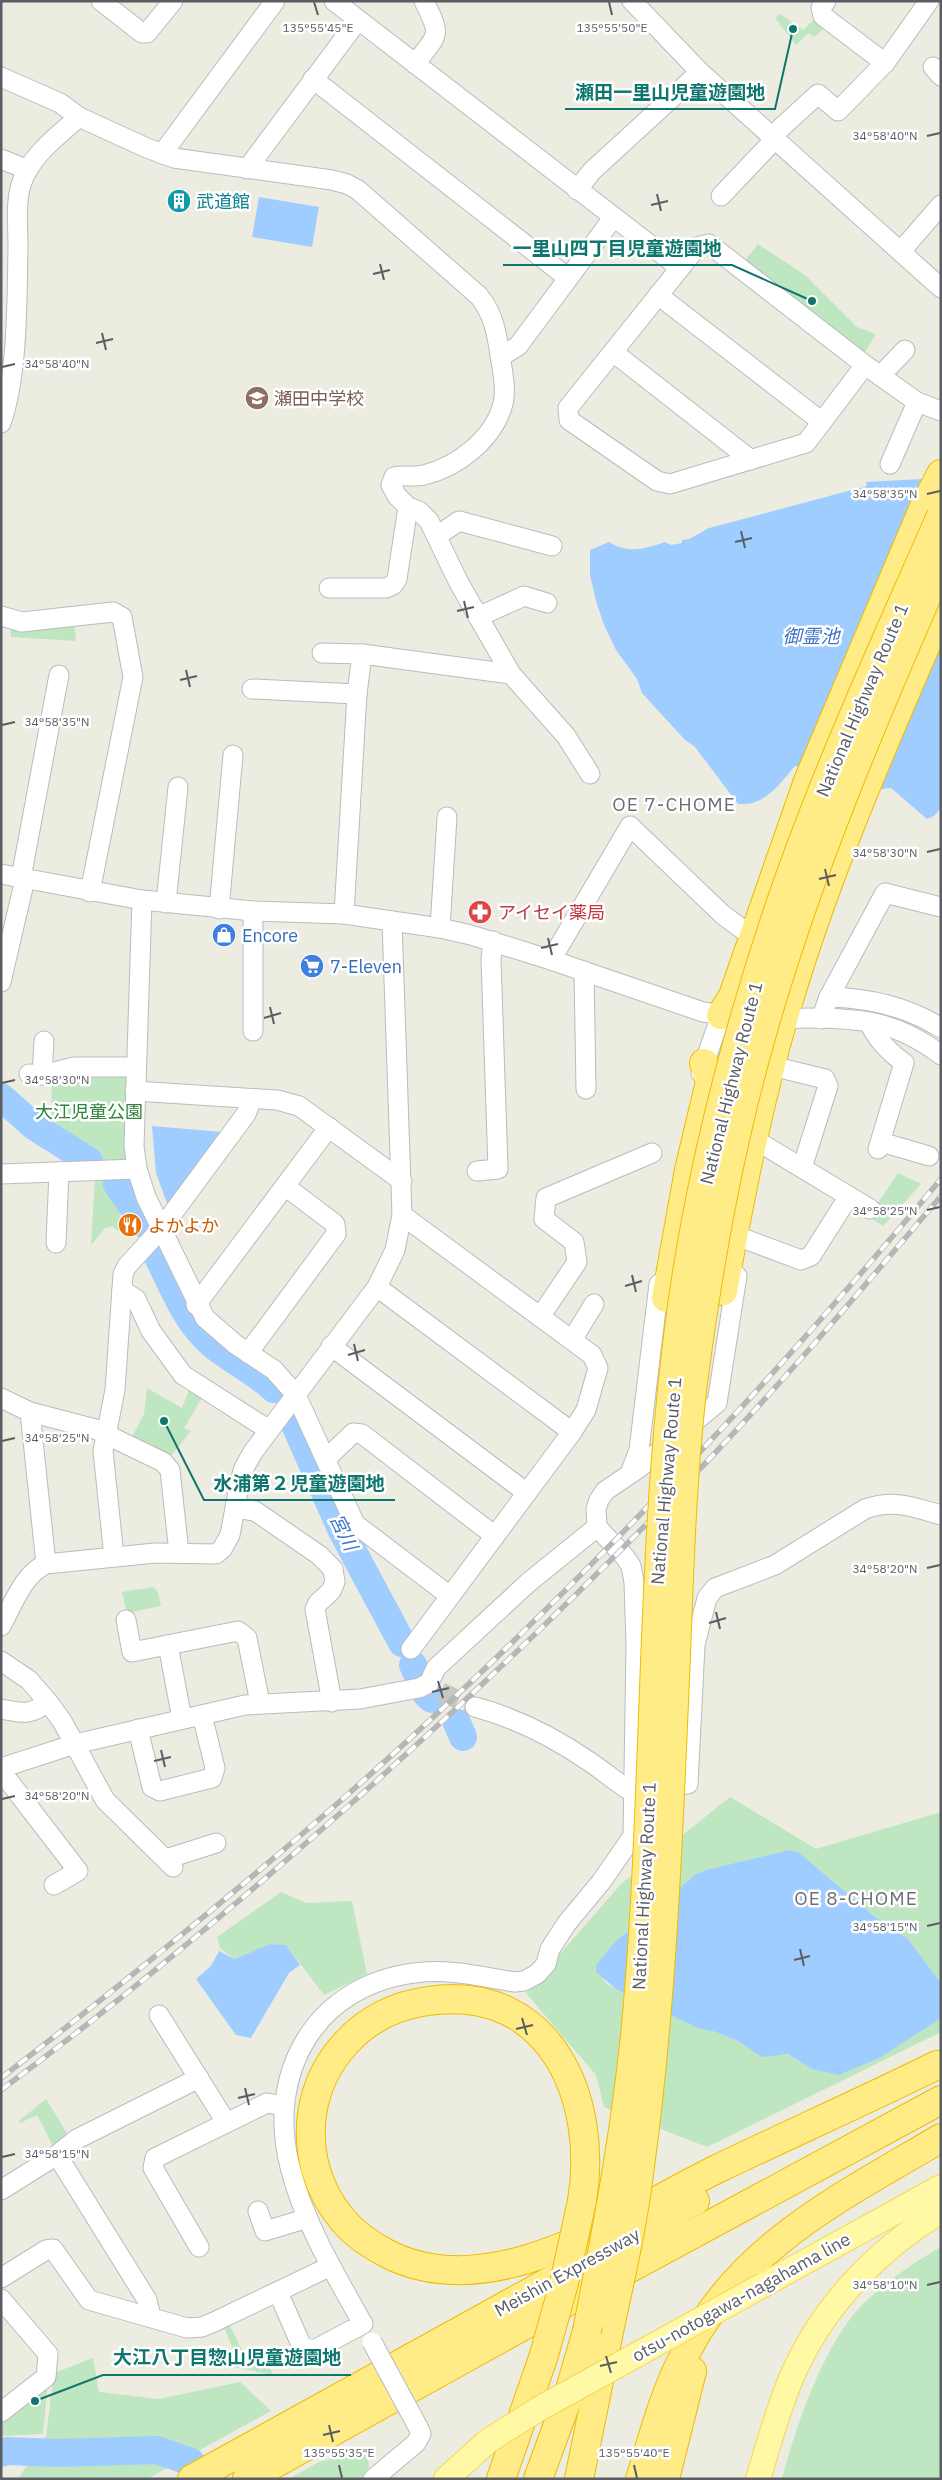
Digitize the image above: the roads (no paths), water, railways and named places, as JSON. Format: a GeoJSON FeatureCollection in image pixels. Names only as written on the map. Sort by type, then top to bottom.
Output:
{"type":"FeatureCollection","features":[{"type":"Feature","properties":{"kind":"highway"},"geometry":{"type":"LineString","coordinates":[[721,1015],[734,996],[808,781],[924,507],[941,474]]}},
{"type":"Feature","properties":{"kind":"highway","name":"National Highway Route 1"},"geometry":{"type":"LineString","coordinates":[[538,2479],[567,2400],[586,2331],[620,2155],[636,2023],[647,1854],[660,1534],[671,1400],[682,1313],[700,1206],[723,1101],[774,922],[808,830],[884,644],[941,516]]}},
{"type":"Feature","properties":{"kind":"highway","name":"National Highway Route 1"},"geometry":{"type":"LineString","coordinates":[[578,2479],[594,2414],[603,2356],[640,2170],[655,2038],[686,1639],[680,1543],[692,1394],[704,1305],[720,1210],[741,1115],[777,983],[827,838],[941,564]]}},
{"type":"Feature","properties":{"kind":"highway"},"geometry":{"type":"LineString","coordinates":[[686,1639],[694,1539],[724,1291],[752,1145],[782,1025],[824,894],[860,801],[941,610]]}},
{"type":"Feature","properties":{"kind":"highway"},"geometry":{"type":"LineString","coordinates":[[653,1671],[644,1537],[653,1400],[666,1298],[689,1170],[710,1082],[704,1063]]}},
{"type":"Feature","properties":{"kind":"highway"},"geometry":{"type":"LineString","coordinates":[[499,2479],[499,2447],[544,2355],[564,2283],[582,2201],[586,2156],[582,2118],[575,2090],[564,2067],[548,2044],[528,2024],[513,2015],[484,2003],[439,1999],[404,2006],[390,2011],[363,2027],[341,2048],[324,2075],[313,2107],[311,2145],[317,2175],[335,2211],[356,2234],[390,2255],[429,2268],[461,2270],[513,2262],[589,2235],[717,2169],[939,2064]]}},
{"type":"Feature","properties":{"kind":"highway","name":"Meishin Expressway"},"geometry":{"type":"LineString","coordinates":[[192,2479],[939,2064]]}},
{"type":"Feature","properties":{"kind":"highway","name":"Meishin Expressway"},"geometry":{"type":"LineString","coordinates":[[247,2479],[532,2321],[941,2100]]}},
{"type":"Feature","properties":{"kind":"highway"},"geometry":{"type":"LineString","coordinates":[[665,2479],[691,2372],[699,2348],[721,2304],[756,2275],[789,2232],[941,2138]]}},
{"type":"Feature","properties":{"kind":"highway"},"geometry":{"type":"LineString","coordinates":[[640,2479],[661,2410],[684,2355],[716,2303],[756,2275]]}},
{"type":"Feature","properties":{"kind":"highway"},"geometry":{"type":"LineString","coordinates":[[570,2479],[603,2356]]}},
{"type":"Feature","properties":{"kind":"highway"},"geometry":{"type":"LineString","coordinates":[[544,2479],[567,2400]]}},
{"type":"Feature","properties":{"kind":"main road","name":"otsu-notogawa-nagahama line"},"geometry":{"type":"LineString","coordinates":[[446,2479],[499,2447],[537,2410],[756,2275],[941,2186]]}},
{"type":"Feature","properties":{"kind":"main road","name":"otsu-notogawa-nagahama line"},"geometry":{"type":"LineString","coordinates":[[758,2479],[790,2380],[822,2322],[843,2293],[866,2268],[894,2243],[941,2211]]}},
{"type":"Feature","properties":{"kind":"street"},"geometry":{"type":"LineString","coordinates":[[100,1],[142,33],[147,33],[173,1]]}},
{"type":"Feature","properties":{"kind":"street"},"geometry":{"type":"LineString","coordinates":[[162,154],[275,1]]}},
{"type":"Feature","properties":{"kind":"street"},"geometry":{"type":"LineString","coordinates":[[334,1],[680,268]]}},
{"type":"Feature","properties":{"kind":"street"},"geometry":{"type":"LineString","coordinates":[[415,64],[437,35],[437,28],[424,1]]}},
{"type":"Feature","properties":{"kind":"street"},"geometry":{"type":"LineString","coordinates":[[632,1],[700,72],[941,288]]}},
{"type":"Feature","properties":{"kind":"street"},"geometry":{"type":"LineString","coordinates":[[826,1],[821,8],[823,16],[885,63]]}},
{"type":"Feature","properties":{"kind":"street"},"geometry":{"type":"LineString","coordinates":[[721,196],[774,138],[818,94],[838,110],[885,63],[929,1]]}},
{"type":"Feature","properties":{"kind":"street"},"geometry":{"type":"LineString","coordinates":[[247,170],[358,20]]}},
{"type":"Feature","properties":{"kind":"street"},"geometry":{"type":"LineString","coordinates":[[577,190],[592,171],[700,72]]}},
{"type":"Feature","properties":{"kind":"street"},"geometry":{"type":"LineString","coordinates":[[1,78],[60,103],[79,117],[162,154],[247,170],[332,180],[347,184],[358,190],[479,296],[489,308],[495,324],[504,384],[502,406],[482,442],[467,454],[447,466],[414,478],[403,474],[394,477],[391,485],[397,496],[408,507],[419,511],[429,521],[459,583],[511,674],[566,736],[590,774]]}},
{"type":"Feature","properties":{"kind":"street"},"geometry":{"type":"LineString","coordinates":[[313,79],[568,278]]}},
{"type":"Feature","properties":{"kind":"street"},"geometry":{"type":"LineString","coordinates":[[1,423],[10,392],[9,275],[19,195],[28,170],[35,159],[79,117]]}},
{"type":"Feature","properties":{"kind":"street"},"geometry":{"type":"LineString","coordinates":[[1,160],[28,170]]}},
{"type":"Feature","properties":{"kind":"street"},"geometry":{"type":"LineString","coordinates":[[901,251],[941,205]]}},
{"type":"Feature","properties":{"kind":"street"},"geometry":{"type":"LineString","coordinates":[[500,357],[518,346],[613,218]]}},
{"type":"Feature","properties":{"kind":"street"},"geometry":{"type":"LineString","coordinates":[[905,350],[872,371],[822,422],[806,443],[670,484],[657,481],[569,420],[568,408],[697,247],[709,244],[872,371],[917,402],[941,411]]}},
{"type":"Feature","properties":{"kind":"street"},"geometry":{"type":"LineString","coordinates":[[658,295],[822,422]]}},
{"type":"Feature","properties":{"kind":"street"},"geometry":{"type":"LineString","coordinates":[[613,352],[751,460]]}},
{"type":"Feature","properties":{"kind":"street"},"geometry":{"type":"LineString","coordinates":[[890,464],[893,438],[917,402]]}},
{"type":"Feature","properties":{"kind":"street"},"geometry":{"type":"LineString","coordinates":[[330,588],[386,588],[393,585],[397,579],[408,507]]}},
{"type":"Feature","properties":{"kind":"street"},"geometry":{"type":"LineString","coordinates":[[437,536],[459,521],[552,546]]}},
{"type":"Feature","properties":{"kind":"street"},"geometry":{"type":"LineString","coordinates":[[478,617],[524,596],[547,603]]}},
{"type":"Feature","properties":{"kind":"street"},"geometry":{"type":"LineString","coordinates":[[1,616],[22,622],[113,612],[122,617],[133,677],[90,892]]}},
{"type":"Feature","properties":{"kind":"street"},"geometry":{"type":"LineString","coordinates":[[322,653],[362,654],[511,674]]}},
{"type":"Feature","properties":{"kind":"street"},"geometry":{"type":"LineString","coordinates":[[344,914],[357,694],[362,654]]}},
{"type":"Feature","properties":{"kind":"street"},"geometry":{"type":"LineString","coordinates":[[1,982],[23,879],[60,675]]}},
{"type":"Feature","properties":{"kind":"street"},"geometry":{"type":"LineString","coordinates":[[252,689],[357,694]]}},
{"type":"Feature","properties":{"kind":"street"},"geometry":{"type":"LineString","coordinates":[[219,908],[233,755]]}},
{"type":"Feature","properties":{"kind":"street"},"geometry":{"type":"LineString","coordinates":[[166,903],[178,787]]}},
{"type":"Feature","properties":{"kind":"street"},"geometry":{"type":"LineString","coordinates":[[440,928],[447,817]]}},
{"type":"Feature","properties":{"kind":"street"},"geometry":{"type":"LineString","coordinates":[[551,960],[630,826],[723,915],[753,938]]}},
{"type":"Feature","properties":{"kind":"street"},"geometry":{"type":"LineString","coordinates":[[1,874],[90,892],[166,903],[254,911],[344,914],[440,928],[494,941],[703,1012],[782,1025],[807,1018],[882,1023],[902,1030],[919,1039],[941,1055]]}},
{"type":"Feature","properties":{"kind":"street"},"geometry":{"type":"LineString","coordinates":[[821,1019],[830,997],[885,893],[941,907]]}},
{"type":"Feature","properties":{"kind":"street"},"geometry":{"type":"LineString","coordinates":[[142,900],[135,1068],[134,1146],[137,1169],[161,1229],[196,1305],[204,1318],[235,1344],[274,1370],[296,1395],[355,1524],[450,1596]]}},
{"type":"Feature","properties":{"kind":"street"},"geometry":{"type":"LineString","coordinates":[[253,1032],[254,911]]}},
{"type":"Feature","properties":{"kind":"street"},"geometry":{"type":"LineString","coordinates":[[1,1626],[13,1601],[36,1568],[46,1564],[179,1553],[205,1555],[216,1554],[222,1549],[230,1535],[244,1468],[269,1430],[377,1287],[395,1250],[402,1215],[392,921]]}},
{"type":"Feature","properties":{"kind":"street"},"geometry":{"type":"LineString","coordinates":[[477,1171],[498,1169],[491,959],[494,941]]}},
{"type":"Feature","properties":{"kind":"street"},"geometry":{"type":"LineString","coordinates":[[584,971],[586,1089]]}},
{"type":"Feature","properties":{"kind":"street"},"geometry":{"type":"LineString","coordinates":[[830,997],[879,1002],[926,1019],[941,1028]]}},
{"type":"Feature","properties":{"kind":"street"},"geometry":{"type":"LineString","coordinates":[[631,1471],[639,1450],[663,1253],[692,1103],[721,1015]]}},
{"type":"Feature","properties":{"kind":"street"},"geometry":{"type":"LineString","coordinates":[[868,1022],[874,1034],[892,1055],[904,1063],[880,1145],[929,1156]]}},
{"type":"Feature","properties":{"kind":"street"},"geometry":{"type":"LineString","coordinates":[[373,2479],[416,2443],[421,2434],[331,2266],[308,2218],[290,2167],[284,2130],[284,2106],[294,2060],[312,2029],[335,2005],[357,1990],[384,1979],[415,1973],[448,1971],[515,1982],[537,1974],[546,1964],[550,1950],[567,1923],[601,1882],[633,1836],[636,1645],[634,1582],[631,1566],[625,1557],[597,1528],[595,1517],[599,1500],[609,1487],[631,1471],[639,1468],[717,1403],[742,1238],[786,1045],[782,1025]]}},
{"type":"Feature","properties":{"kind":"street"},"geometry":{"type":"LineString","coordinates":[[44,1041],[36,1075],[74,1067],[135,1068]]}},
{"type":"Feature","properties":{"kind":"street"},"geometry":{"type":"LineString","coordinates":[[780,1068],[825,1079],[828,1086],[802,1168]]}},
{"type":"Feature","properties":{"kind":"street"},"geometry":{"type":"LineString","coordinates":[[135,1091],[277,1100],[299,1106],[402,1181]]}},
{"type":"Feature","properties":{"kind":"street"},"geometry":{"type":"LineString","coordinates":[[114,1557],[102,1451],[115,1390],[123,1274],[127,1266],[161,1229],[246,1114],[252,1099]]}},
{"type":"Feature","properties":{"kind":"street"},"geometry":{"type":"LineString","coordinates":[[196,1305],[329,1127]]}},
{"type":"Feature","properties":{"kind":"street"},"geometry":{"type":"LineString","coordinates":[[762,1144],[870,1209]]}},
{"type":"Feature","properties":{"kind":"street"},"geometry":{"type":"LineString","coordinates":[[540,1317],[577,1262],[574,1242],[544,1219],[546,1198],[619,1160],[652,1153]]}},
{"type":"Feature","properties":{"kind":"street"},"geometry":{"type":"LineString","coordinates":[[1,1174],[137,1169]]}},
{"type":"Feature","properties":{"kind":"street"},"geometry":{"type":"LineString","coordinates":[[56,1242],[59,1172]]}},
{"type":"Feature","properties":{"kind":"street"},"geometry":{"type":"LineString","coordinates":[[248,1353],[336,1234],[335,1224],[285,1186]]}},
{"type":"Feature","properties":{"kind":"street"},"geometry":{"type":"LineString","coordinates":[[742,1238],[801,1260],[811,1256],[849,1196]]}},
{"type":"Feature","properties":{"kind":"street"},"geometry":{"type":"LineString","coordinates":[[402,1215],[592,1355],[598,1368],[586,1410],[572,1432],[411,1649]]}},
{"type":"Feature","properties":{"kind":"street"},"geometry":{"type":"LineString","coordinates":[[377,1287],[572,1432]]}},
{"type":"Feature","properties":{"kind":"street"},"geometry":{"type":"LineString","coordinates":[[122,1290],[136,1299],[151,1330],[183,1376],[269,1430]]}},
{"type":"Feature","properties":{"kind":"street"},"geometry":{"type":"LineString","coordinates":[[572,1340],[594,1304]]}},
{"type":"Feature","properties":{"kind":"street"},"geometry":{"type":"LineString","coordinates":[[331,1346],[527,1493]]}},
{"type":"Feature","properties":{"kind":"street"},"geometry":{"type":"LineString","coordinates":[[1,1398],[30,1412],[106,1434],[163,1462],[170,1470],[179,1553]]}},
{"type":"Feature","properties":{"kind":"street"},"geometry":{"type":"LineString","coordinates":[[30,1412],[46,1564]]}},
{"type":"Feature","properties":{"kind":"street"},"geometry":{"type":"LineString","coordinates":[[326,1459],[353,1433],[362,1434],[495,1536]]}},
{"type":"Feature","properties":{"kind":"street"},"geometry":{"type":"LineString","coordinates":[[475,1707],[499,1713],[526,1725],[589,1762],[634,1793],[688,1784],[686,1639],[707,1598],[715,1588],[775,1565],[865,1509],[881,1504],[900,1503],[941,1515]]}},
{"type":"Feature","properties":{"kind":"street"},"geometry":{"type":"LineString","coordinates":[[235,1508],[255,1511],[319,1555],[333,1569],[335,1582],[331,1591],[314,1609],[332,1702]]}},
{"type":"Feature","properties":{"kind":"street"},"geometry":{"type":"LineString","coordinates":[[54,1885],[78,1871],[1,1770],[75,1744],[260,1703],[332,1702],[435,1688],[436,1668],[529,1582],[597,1528]]}},
{"type":"Feature","properties":{"kind":"street"},"geometry":{"type":"LineString","coordinates":[[126,1620],[132,1652],[238,1631],[247,1638],[260,1703]]}},
{"type":"Feature","properties":{"kind":"street"},"geometry":{"type":"LineString","coordinates":[[636,1645],[686,1639]]}},
{"type":"Feature","properties":{"kind":"street"},"geometry":{"type":"LineString","coordinates":[[168,1645],[182,1719]]}},
{"type":"Feature","properties":{"kind":"street"},"geometry":{"type":"LineString","coordinates":[[1,1661],[28,1680],[48,1702],[75,1744],[78,1754],[106,1800],[170,1863],[216,1843]]}},
{"type":"Feature","properties":{"kind":"street"},"geometry":{"type":"LineString","coordinates":[[1,1709],[24,1713],[36,1711],[48,1702]]}},
{"type":"Feature","properties":{"kind":"street"},"geometry":{"type":"LineString","coordinates":[[138,1729],[152,1787],[160,1791],[212,1778],[215,1768],[202,1715]]}},
{"type":"Feature","properties":{"kind":"street"},"geometry":{"type":"LineString","coordinates":[[160,2015],[226,2122]]}},
{"type":"Feature","properties":{"kind":"street"},"geometry":{"type":"LineString","coordinates":[[1,2190],[57,2155],[77,2139],[199,2078]]}},
{"type":"Feature","properties":{"kind":"street"},"geometry":{"type":"LineString","coordinates":[[199,2247],[153,2168],[155,2158],[267,2103],[284,2106]]}},
{"type":"Feature","properties":{"kind":"street"},"geometry":{"type":"LineString","coordinates":[[57,2155],[147,2300],[151,2317]]}},
{"type":"Feature","properties":{"kind":"street"},"geometry":{"type":"LineString","coordinates":[[258,2211],[265,2231],[308,2218]]}},
{"type":"Feature","properties":{"kind":"street"},"geometry":{"type":"LineString","coordinates":[[1,2278],[46,2250],[53,2249],[89,2300],[187,2328],[202,2327],[331,2266]]}},
{"type":"Feature","properties":{"kind":"street"},"geometry":{"type":"LineString","coordinates":[[278,2292],[302,2347],[314,2350],[363,2324]]}},
{"type":"Feature","properties":{"kind":"street"},"geometry":{"type":"LineString","coordinates":[[1,2299],[48,2354],[46,2377],[1,2412]]}},
{"type":"Feature","properties":{"kind":"water"},"geometry":{"type":"Polygon","coordinates":[[[259,197],[319,207],[312,247],[252,237],[259,197]]]}},
{"type":"Feature","properties":{"kind":"water","name":"御霊池"},"geometry":{"type":"Polygon","coordinates":[[[922,479],[926,487],[941,544],[941,808],[934,816],[927,819],[891,788],[875,790],[795,766],[764,798],[748,804],[738,804],[695,747],[684,739],[642,693],[637,679],[616,650],[604,625],[596,601],[590,575],[590,550],[609,542],[616,546],[630,549],[651,547],[665,542],[671,545],[682,543],[682,540],[689,539],[709,528],[867,486],[866,482],[922,479]]]}},
{"type":"Feature","properties":{"kind":"water"},"geometry":{"type":"Polygon","coordinates":[[[152,1126],[222,1132],[168,1206],[156,1173],[152,1126]]]}},
{"type":"Feature","properties":{"kind":"water"},"geometry":{"type":"Polygon","coordinates":[[[789,1850],[803,1856],[874,1916],[908,1939],[941,1983],[941,2018],[881,2057],[839,2075],[812,2069],[788,2054],[762,2057],[738,2041],[716,2032],[697,2028],[616,1989],[596,1972],[596,1965],[616,1941],[695,1875],[706,1870],[789,1850]]]}},
{"type":"Feature","properties":{"kind":"water"},"geometry":{"type":"Polygon","coordinates":[[[270,1944],[286,1945],[300,1965],[289,1973],[251,2038],[236,2035],[196,1979],[211,1966],[219,1951],[235,1959],[270,1944]]]}},
{"type":"Feature","properties":{"kind":"waterway","name":"宮川"},"geometry":{"type":"LineString","coordinates":[[1,1097],[35,1127],[89,1161]]}},
{"type":"Feature","properties":{"kind":"waterway","name":"宮川"},"geometry":{"type":"LineString","coordinates":[[117,1184],[144,1224]]}},
{"type":"Feature","properties":{"kind":"waterway","name":"宮川"},"geometry":{"type":"LineString","coordinates":[[158,1257],[180,1303],[194,1325],[212,1344],[274,1389]]}},
{"type":"Feature","properties":{"kind":"waterway","name":"宮川"},"geometry":{"type":"LineString","coordinates":[[292,1418],[342,1531],[402,1643]]}},
{"type":"Feature","properties":{"kind":"waterway","name":"宮川"},"geometry":{"type":"LineString","coordinates":[[413,1665],[419,1678]]}},
{"type":"Feature","properties":{"kind":"waterway","name":"宮川"},"geometry":{"type":"LineString","coordinates":[[427,1695],[432,1699]]}},
{"type":"Feature","properties":{"kind":"waterway","name":"宮川"},"geometry":{"type":"LineString","coordinates":[[457,1723],[463,1737]]}},
{"type":"Feature","properties":{"kind":"waterway"},"geometry":{"type":"LineString","coordinates":[[1,2453],[7,2451],[58,2453],[157,2450],[191,2462]]}},
{"type":"Feature","properties":{"kind":"tunnel"},"geometry":{"type":"LineString","coordinates":[[441,1692],[475,1707]]}},
{"type":"Feature","properties":{"kind":"railway"},"geometry":{"type":"LineString","coordinates":[[1,2078],[132,1975],[261,1869],[346,1796],[504,1651],[580,1576],[729,1421],[872,1261],[941,1179]]}},
{"type":"Feature","properties":{"kind":"railway"},"geometry":{"type":"LineString","coordinates":[[1,2090],[133,1988],[261,1882],[345,1809],[488,1679],[627,1544],[717,1451],[830,1325],[941,1196]]}},
{"type":"Feature","properties":{"kind":"place","name":"瀬田一里山児童遊園地"},"geometry":{"type":"Point","coordinates":[793,29]}},
{"type":"Feature","properties":{"kind":"place","name":"武道館"},"geometry":{"type":"Point","coordinates":[179,201]}},
{"type":"Feature","properties":{"kind":"place","name":"一里山四丁目児童遊園地"},"geometry":{"type":"Point","coordinates":[812,301]}},
{"type":"Feature","properties":{"kind":"place","name":"瀬田中学校"},"geometry":{"type":"Point","coordinates":[257,398]}},
{"type":"Feature","properties":{"kind":"place","name":"アイセイ薬局"},"geometry":{"type":"Point","coordinates":[480,912]}},
{"type":"Feature","properties":{"kind":"place","name":"Encore"},"geometry":{"type":"Point","coordinates":[224,935]}},
{"type":"Feature","properties":{"kind":"place","name":"7-Eleven"},"geometry":{"type":"Point","coordinates":[312,966]}},
{"type":"Feature","properties":{"kind":"place","name":"よかよか"},"geometry":{"type":"Point","coordinates":[130,1225]}},
{"type":"Feature","properties":{"kind":"place","name":"水浦第２児童遊園地"},"geometry":{"type":"Point","coordinates":[164,1421]}},
{"type":"Feature","properties":{"kind":"place","name":"大江八丁目惣山児童遊園地"},"geometry":{"type":"Point","coordinates":[35,2401]}},
{"type":"Feature","properties":{"kind":"district","name":"OE 7-CHOME"},"geometry":{"type":"Point","coordinates":[674,804]}},
{"type":"Feature","properties":{"kind":"district","name":"OE 8-CHOME"},"geometry":{"type":"Point","coordinates":[856,1898]}},
{"type":"Feature","properties":{"kind":"park label","name":"大江児童公園"},"geometry":{"type":"Point","coordinates":[89,1111]}}]}
